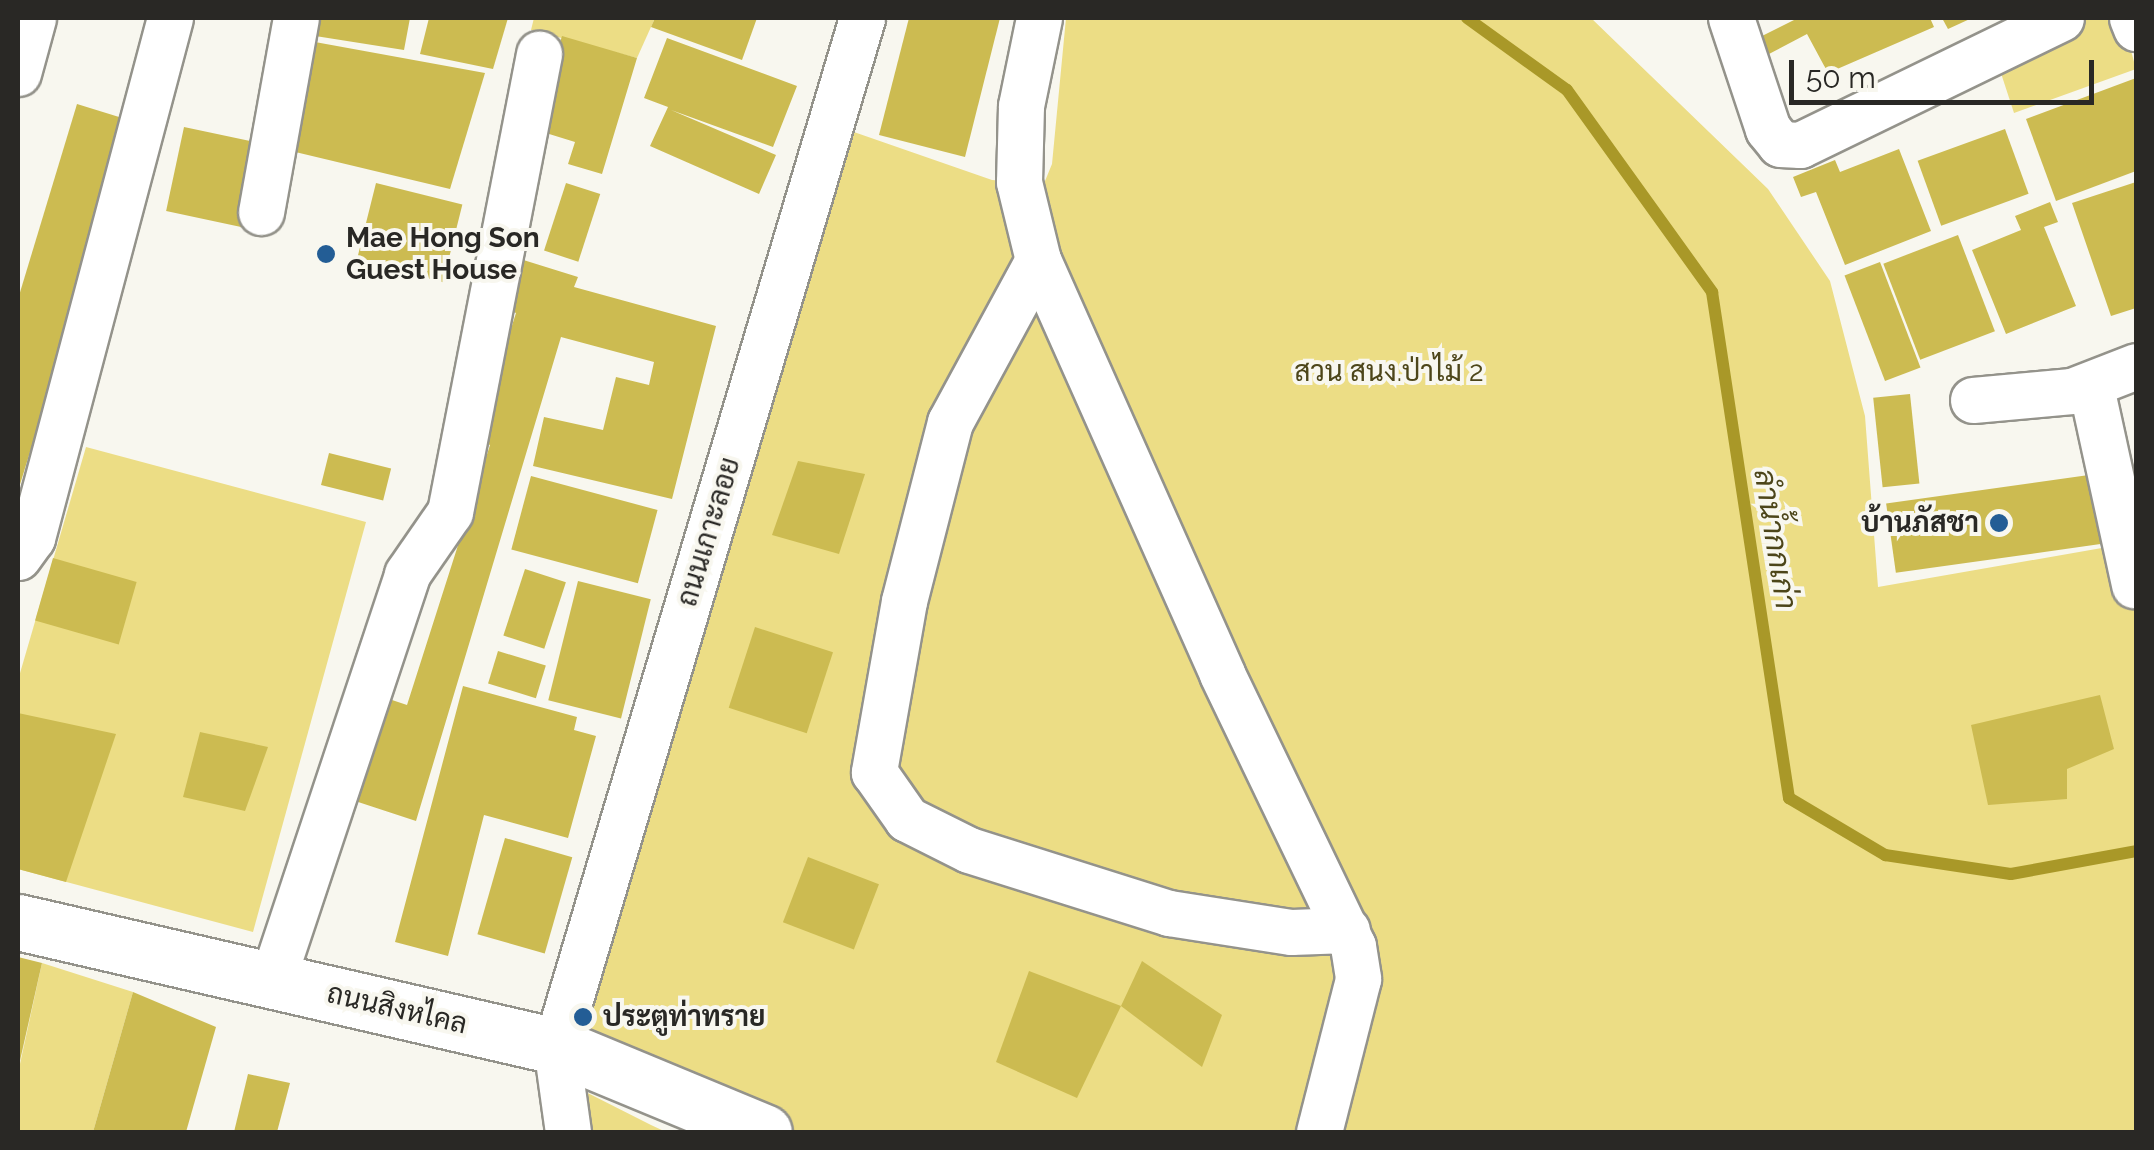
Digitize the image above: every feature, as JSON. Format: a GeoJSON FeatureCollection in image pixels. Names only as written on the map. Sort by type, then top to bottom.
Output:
{"type":"FeatureCollection","features":[{"type":"Feature","properties":{"kind":"main road","name":"ถนนสิงหไคล"},"geometry":{"type":"LineString","coordinates":[[18,922],[556,1046],[764,1132]]}},
{"type":"Feature","properties":{"kind":"street"},"geometry":{"type":"LineString","coordinates":[[18,25],[34,18]]}},
{"type":"Feature","properties":{"kind":"street"},"geometry":{"type":"LineString","coordinates":[[18,73],[34,18]]}},
{"type":"Feature","properties":{"kind":"street"},"geometry":{"type":"LineString","coordinates":[[18,557],[32,538],[170,18]]}},
{"type":"Feature","properties":{"kind":"street"},"geometry":{"type":"LineString","coordinates":[[260,212],[296,18]]}},
{"type":"Feature","properties":{"kind":"street","name":"ถนนเกาะลอย"},"geometry":{"type":"LineString","coordinates":[[556,1046],[862,18]]}},
{"type":"Feature","properties":{"kind":"street"},"geometry":{"type":"LineString","coordinates":[[1038,18],[1020,106],[1018,182],[1038,260],[1222,674],[1347,930],[1358,980],[1319,1132]]}},
{"type":"Feature","properties":{"kind":"street"},"geometry":{"type":"LineString","coordinates":[[1731,18],[1768,129],[1780,144],[1800,145],[2054,19]]}},
{"type":"Feature","properties":{"kind":"street"},"geometry":{"type":"LineString","coordinates":[[2132,18],[2136,28]]}},
{"type":"Feature","properties":{"kind":"street"},"geometry":{"type":"LineString","coordinates":[[272,981],[407,574],[450,512],[539,54]]}},
{"type":"Feature","properties":{"kind":"street"},"geometry":{"type":"LineString","coordinates":[[1038,260],[950,422],[904,601],[874,772],[907,819],[969,850],[1169,913],[1291,932],[1347,930]]}},
{"type":"Feature","properties":{"kind":"street"},"geometry":{"type":"LineString","coordinates":[[1973,400],[2092,387],[2136,366]]}},
{"type":"Feature","properties":{"kind":"street"},"geometry":{"type":"LineString","coordinates":[[2092,387],[2134,585]]}},
{"type":"Feature","properties":{"kind":"street"},"geometry":{"type":"LineString","coordinates":[[556,1046],[568,1132]]}},
{"type":"Feature","properties":{"kind":"green space"},"geometry":{"type":"Polygon","coordinates":[[[534,18],[655,18],[637,58],[531,30],[534,18]]]}},
{"type":"Feature","properties":{"kind":"green space","name":"สวน สนง.ป่าไม้ 2"},"geometry":{"type":"Polygon","coordinates":[[[1066,18],[1591,18],[1768,189],[1830,281],[1865,416],[1878,587],[2136,542],[2136,1132],[764,1132],[556,1046],[851,131],[992,180],[1019,182],[1029,220],[1052,164],[1066,18]]]}},
{"type":"Feature","properties":{"kind":"green space"},"geometry":{"type":"Polygon","coordinates":[[[2081,18],[2122,18],[2136,69],[2014,113],[1997,61],[2081,18]]]}},
{"type":"Feature","properties":{"kind":"green space"},"geometry":{"type":"Polygon","coordinates":[[[86,447],[366,522],[253,932],[18,869],[18,680],[86,447]]]}},
{"type":"Feature","properties":{"kind":"green space"},"geometry":{"type":"Polygon","coordinates":[[[42,963],[133,992],[93,1132],[18,1132],[18,1073],[42,963]]]}},
{"type":"Feature","properties":{"kind":"green space"},"geometry":{"type":"Polygon","coordinates":[[[560,1079],[651,1125],[666,1132],[568,1132],[560,1079]]]}},
{"type":"Feature","properties":{"kind":"building"},"geometry":{"type":"Polygon","coordinates":[[[312,18],[410,18],[404,50],[309,35],[312,18]]]}},
{"type":"Feature","properties":{"kind":"building"},"geometry":{"type":"Polygon","coordinates":[[[429,18],[508,18],[493,69],[420,54],[429,18]]]}},
{"type":"Feature","properties":{"kind":"building"},"geometry":{"type":"Polygon","coordinates":[[[655,18],[757,18],[742,60],[651,27],[655,18]]]}},
{"type":"Feature","properties":{"kind":"building"},"geometry":{"type":"Polygon","coordinates":[[[909,18],[1000,18],[965,157],[879,135],[909,18]]]}},
{"type":"Feature","properties":{"kind":"building"},"geometry":{"type":"Polygon","coordinates":[[[1798,18],[1930,18],[1934,27],[1828,73],[1807,34],[1769,54],[1760,37],[1798,18]]]}},
{"type":"Feature","properties":{"kind":"building"},"geometry":{"type":"Polygon","coordinates":[[[1942,18],[1972,18],[1948,29],[1942,18]]]}},
{"type":"Feature","properties":{"kind":"building"},"geometry":{"type":"Polygon","coordinates":[[[562,36],[637,58],[602,174],[568,164],[575,142],[533,129],[562,36]]]}},
{"type":"Feature","properties":{"kind":"building"},"geometry":{"type":"Polygon","coordinates":[[[667,38],[797,86],[773,147],[671,110],[776,155],[759,194],[650,146],[668,107],[644,98],[667,38]]]}},
{"type":"Feature","properties":{"kind":"building"},"geometry":{"type":"Polygon","coordinates":[[[304,40],[485,73],[450,189],[287,150],[304,40]]]}},
{"type":"Feature","properties":{"kind":"building"},"geometry":{"type":"Polygon","coordinates":[[[2136,78],[2136,171],[2056,201],[2026,119],[2136,78]]]}},
{"type":"Feature","properties":{"kind":"building"},"geometry":{"type":"Polygon","coordinates":[[[77,104],[132,121],[18,491],[18,299],[77,104]]]}},
{"type":"Feature","properties":{"kind":"building"},"geometry":{"type":"Polygon","coordinates":[[[184,127],[261,143],[243,228],[166,211],[184,127]]]}},
{"type":"Feature","properties":{"kind":"building"},"geometry":{"type":"Polygon","coordinates":[[[2005,129],[2029,194],[1941,226],[1918,161],[2005,129]]]}},
{"type":"Feature","properties":{"kind":"building"},"geometry":{"type":"Polygon","coordinates":[[[1899,149],[1931,231],[1845,265],[1816,192],[1801,197],[1793,177],[1835,160],[1840,172],[1899,149]]]}},
{"type":"Feature","properties":{"kind":"building"},"geometry":{"type":"Polygon","coordinates":[[[2136,182],[2136,308],[2111,316],[2072,203],[2136,182]]]}},
{"type":"Feature","properties":{"kind":"building"},"geometry":{"type":"Polygon","coordinates":[[[376,183],[462,205],[443,282],[357,261],[376,183]]]}},
{"type":"Feature","properties":{"kind":"building"},"geometry":{"type":"Polygon","coordinates":[[[566,183],[600,194],[578,262],[544,251],[566,183]]]}},
{"type":"Feature","properties":{"kind":"building"},"geometry":{"type":"Polygon","coordinates":[[[2050,202],[2058,222],[2044,227],[2076,306],[2006,334],[1972,250],[2021,230],[2015,216],[2050,202]]]}},
{"type":"Feature","properties":{"kind":"building"},"geometry":{"type":"Polygon","coordinates":[[[1958,235],[1995,331],[1920,360],[1883,264],[1958,235]]]}},
{"type":"Feature","properties":{"kind":"building"},"geometry":{"type":"Polygon","coordinates":[[[517,258],[578,277],[574,287],[716,326],[672,499],[533,466],[544,417],[603,430],[616,377],[649,385],[654,362],[561,337],[416,821],[349,799],[383,697],[407,705],[490,445],[476,439],[516,313],[500,306],[517,258]]]}},
{"type":"Feature","properties":{"kind":"building"},"geometry":{"type":"Polygon","coordinates":[[[1880,262],[1920,367],[1885,381],[1845,276],[1880,262]]]}},
{"type":"Feature","properties":{"kind":"building"},"geometry":{"type":"Polygon","coordinates":[[[1910,394],[1919,484],[1883,487],[1873,398],[1910,394]]]}},
{"type":"Feature","properties":{"kind":"building"},"geometry":{"type":"Polygon","coordinates":[[[329,453],[391,468],[383,501],[321,485],[329,453]]]}},
{"type":"Feature","properties":{"kind":"building"},"geometry":{"type":"Polygon","coordinates":[[[798,461],[865,474],[839,554],[772,535],[798,461]]]}},
{"type":"Feature","properties":{"kind":"building","name":"บ้านภัสชา"},"geometry":{"type":"Polygon","coordinates":[[[2103,473],[2113,542],[1896,573],[1886,503],[2103,473]]]}},
{"type":"Feature","properties":{"kind":"building"},"geometry":{"type":"Polygon","coordinates":[[[531,476],[658,510],[638,583],[511,549],[531,476]]]}},
{"type":"Feature","properties":{"kind":"building"},"geometry":{"type":"Polygon","coordinates":[[[53,558],[137,582],[119,644],[35,620],[53,558]]]}},
{"type":"Feature","properties":{"kind":"building"},"geometry":{"type":"Polygon","coordinates":[[[525,569],[566,582],[544,649],[503,636],[525,569]]]}},
{"type":"Feature","properties":{"kind":"building"},"geometry":{"type":"Polygon","coordinates":[[[578,581],[651,599],[621,718],[548,700],[578,581]]]}},
{"type":"Feature","properties":{"kind":"building"},"geometry":{"type":"Polygon","coordinates":[[[755,627],[833,652],[807,733],[729,708],[755,627]]]}},
{"type":"Feature","properties":{"kind":"building"},"geometry":{"type":"Polygon","coordinates":[[[498,651],[546,666],[536,698],[488,684],[498,651]]]}},
{"type":"Feature","properties":{"kind":"building"},"geometry":{"type":"Polygon","coordinates":[[[463,686],[577,717],[574,730],[596,736],[568,838],[484,815],[448,956],[395,942],[463,686]]]}},
{"type":"Feature","properties":{"kind":"building"},"geometry":{"type":"Polygon","coordinates":[[[2100,695],[2114,749],[2067,769],[2067,799],[1988,805],[1971,725],[2100,695]]]}},
{"type":"Feature","properties":{"kind":"building"},"geometry":{"type":"Polygon","coordinates":[[[18,713],[116,734],[66,882],[18,869],[18,713]]]}},
{"type":"Feature","properties":{"kind":"building"},"geometry":{"type":"Polygon","coordinates":[[[200,732],[268,747],[245,811],[183,797],[200,732]]]}},
{"type":"Feature","properties":{"kind":"building"},"geometry":{"type":"Polygon","coordinates":[[[505,838],[572,857],[545,953],[477,934],[505,838]]]}},
{"type":"Feature","properties":{"kind":"building"},"geometry":{"type":"Polygon","coordinates":[[[808,857],[879,884],[854,950],[783,922],[808,857]]]}},
{"type":"Feature","properties":{"kind":"building"},"geometry":{"type":"Polygon","coordinates":[[[18,957],[42,963],[19,1065],[18,1065],[18,957]]]}},
{"type":"Feature","properties":{"kind":"building"},"geometry":{"type":"Polygon","coordinates":[[[1142,961],[1222,1015],[1202,1067],[1121,1006],[1142,961]]]}},
{"type":"Feature","properties":{"kind":"building"},"geometry":{"type":"Polygon","coordinates":[[[1029,971],[1121,1006],[1077,1098],[996,1062],[1029,971]]]}},
{"type":"Feature","properties":{"kind":"building"},"geometry":{"type":"Polygon","coordinates":[[[133,992],[216,1027],[186,1132],[93,1132],[133,992]]]}},
{"type":"Feature","properties":{"kind":"building"},"geometry":{"type":"Polygon","coordinates":[[[248,1074],[290,1083],[277,1132],[234,1132],[248,1074]]]}},
{"type":"Feature","properties":{"kind":"waterway","name":"ลำน้ำกกเก่า"},"geometry":{"type":"LineString","coordinates":[[1467,18],[1567,90],[1712,292],[1789,798],[1885,855],[2011,874],[2136,851]]}},
{"type":"Feature","properties":{"kind":"place","name":"Mae Hong Son Guest House"},"geometry":{"type":"Point","coordinates":[326,254]}},
{"type":"Feature","properties":{"kind":"place","name":"บ้านภัสชา"},"geometry":{"type":"Point","coordinates":[1999,523]}},
{"type":"Feature","properties":{"kind":"place","name":"ประตูท่าทราย"},"geometry":{"type":"Point","coordinates":[583,1017]}}]}
